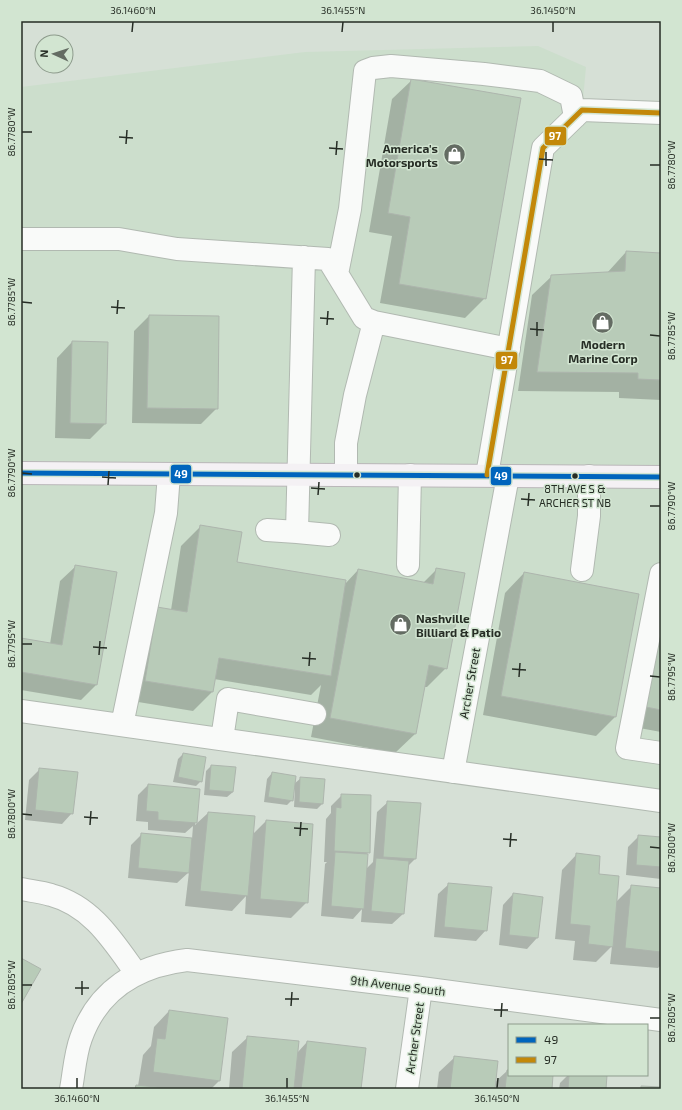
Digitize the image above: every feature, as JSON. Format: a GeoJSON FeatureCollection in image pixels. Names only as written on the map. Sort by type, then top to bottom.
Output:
{"type":"FeatureCollection","features":[{"type":"Feature","properties":{"kind":"main road"},"geometry":{"type":"LineString","coordinates":[[21,473],[661,477]]}},
{"type":"Feature","properties":{"kind":"street"},"geometry":{"type":"LineString","coordinates":[[337,274],[350,209],[366,71],[373,68],[391,66],[540,81],[571,96],[579,113],[661,113]]}},
{"type":"Feature","properties":{"kind":"street","name":"Archer Street"},"geometry":{"type":"LineString","coordinates":[[453,772],[497,475],[509,349],[543,148],[579,113]]}},
{"type":"Feature","properties":{"kind":"street"},"geometry":{"type":"LineString","coordinates":[[21,239],[119,239],[177,249],[328,259],[364,318],[374,322],[509,349]]}},
{"type":"Feature","properties":{"kind":"street"},"geometry":{"type":"LineString","coordinates":[[297,532],[304,257]]}},
{"type":"Feature","properties":{"kind":"street"},"geometry":{"type":"LineString","coordinates":[[346,475],[346,442],[355,395],[374,322]]}},
{"type":"Feature","properties":{"kind":"street"},"geometry":{"type":"LineString","coordinates":[[122,725],[166,513],[168,474]]}},
{"type":"Feature","properties":{"kind":"street"},"geometry":{"type":"LineString","coordinates":[[408,565],[410,475]]}},
{"type":"Feature","properties":{"kind":"street"},"geometry":{"type":"LineString","coordinates":[[582,570],[589,516],[590,476]]}},
{"type":"Feature","properties":{"kind":"street"},"geometry":{"type":"LineString","coordinates":[[267,530],[329,535]]}},
{"type":"Feature","properties":{"kind":"street"},"geometry":{"type":"LineString","coordinates":[[661,574],[627,748],[661,753]]}},
{"type":"Feature","properties":{"kind":"street"},"geometry":{"type":"LineString","coordinates":[[222,739],[228,699],[315,714]]}},
{"type":"Feature","properties":{"kind":"street"},"geometry":{"type":"LineString","coordinates":[[21,711],[661,802]]}},
{"type":"Feature","properties":{"kind":"street"},"geometry":{"type":"LineString","coordinates":[[21,889],[53,895],[84,910],[108,932],[136,973]]}},
{"type":"Feature","properties":{"kind":"street","name":"9th Avenue South"},"geometry":{"type":"LineString","coordinates":[[71,1089],[80,1039],[92,1011],[111,992],[136,973],[164,962],[187,960],[421,988],[661,1020]]}},
{"type":"Feature","properties":{"kind":"street","name":"Archer Street"},"geometry":{"type":"LineString","coordinates":[[407,1089],[421,988]]}},
{"type":"Feature","properties":{"kind":"shaded area"},"geometry":{"type":"Polygon","coordinates":[[[538,46],[586,67],[582,110],[661,113],[661,801],[21,711],[21,87],[305,52],[538,46]]]}},
{"type":"Feature","properties":{"kind":"building","name":"America's Motorsports"},"geometry":{"type":"Polygon","coordinates":[[[411,79],[521,98],[486,299],[399,284],[410,217],[388,213],[411,79]]]}},
{"type":"Feature","properties":{"kind":"building","name":"Modern Marine Corp"},"geometry":{"type":"Polygon","coordinates":[[[626,251],[661,253],[661,380],[638,379],[638,373],[537,372],[551,275],[625,271],[626,251]]]}},
{"type":"Feature","properties":{"kind":"building"},"geometry":{"type":"Polygon","coordinates":[[[149,315],[219,316],[218,409],[147,408],[149,315]]]}},
{"type":"Feature","properties":{"kind":"building"},"geometry":{"type":"Polygon","coordinates":[[[72,341],[108,342],[106,424],[70,423],[72,341]]]}},
{"type":"Feature","properties":{"kind":"building"},"geometry":{"type":"Polygon","coordinates":[[[200,525],[242,532],[237,562],[346,580],[331,676],[219,658],[213,692],[145,681],[157,607],[187,612],[200,525]]]}},
{"type":"Feature","properties":{"kind":"building"},"geometry":{"type":"Polygon","coordinates":[[[75,565],[117,572],[97,685],[21,672],[21,638],[62,645],[75,565]]]}},
{"type":"Feature","properties":{"kind":"building","name":"Nashville Billiard & Patio"},"geometry":{"type":"Polygon","coordinates":[[[436,568],[465,573],[447,669],[429,665],[416,734],[330,718],[358,569],[433,584],[436,568]]]}},
{"type":"Feature","properties":{"kind":"building"},"geometry":{"type":"Polygon","coordinates":[[[524,572],[639,594],[616,717],[501,696],[524,572]]]}},
{"type":"Feature","properties":{"kind":"building"},"geometry":{"type":"Polygon","coordinates":[[[661,601],[661,710],[641,706],[661,601]]]}},
{"type":"Feature","properties":{"kind":"building"},"geometry":{"type":"Polygon","coordinates":[[[183,753],[206,757],[202,782],[178,777],[183,753]]]}},
{"type":"Feature","properties":{"kind":"building"},"geometry":{"type":"Polygon","coordinates":[[[211,765],[236,767],[233,792],[209,790],[211,765]]]}},
{"type":"Feature","properties":{"kind":"building"},"geometry":{"type":"Polygon","coordinates":[[[39,768],[78,772],[73,814],[35,810],[39,768]]]}},
{"type":"Feature","properties":{"kind":"building"},"geometry":{"type":"Polygon","coordinates":[[[272,772],[296,776],[293,801],[268,797],[272,772]]]}},
{"type":"Feature","properties":{"kind":"building"},"geometry":{"type":"Polygon","coordinates":[[[300,777],[325,779],[323,804],[299,802],[300,777]]]}},
{"type":"Feature","properties":{"kind":"building"},"geometry":{"type":"Polygon","coordinates":[[[148,784],[200,789],[197,823],[158,820],[158,812],[146,811],[148,784]]]}},
{"type":"Feature","properties":{"kind":"building"},"geometry":{"type":"Polygon","coordinates":[[[341,794],[371,795],[370,853],[334,851],[336,807],[341,808],[341,794]]]}},
{"type":"Feature","properties":{"kind":"building"},"geometry":{"type":"Polygon","coordinates":[[[387,801],[421,803],[416,859],[383,857],[387,801]]]}},
{"type":"Feature","properties":{"kind":"building"},"geometry":{"type":"Polygon","coordinates":[[[208,812],[255,816],[248,896],[200,891],[208,812]]]}},
{"type":"Feature","properties":{"kind":"building"},"geometry":{"type":"Polygon","coordinates":[[[266,820],[313,824],[308,903],[260,899],[266,820]]]}},
{"type":"Feature","properties":{"kind":"building"},"geometry":{"type":"Polygon","coordinates":[[[141,833],[192,838],[189,873],[138,868],[141,833]]]}},
{"type":"Feature","properties":{"kind":"building"},"geometry":{"type":"Polygon","coordinates":[[[638,835],[661,837],[661,867],[636,865],[638,835]]]}},
{"type":"Feature","properties":{"kind":"building"},"geometry":{"type":"Polygon","coordinates":[[[335,852],[368,854],[364,909],[331,906],[335,852]]]}},
{"type":"Feature","properties":{"kind":"building"},"geometry":{"type":"Polygon","coordinates":[[[576,853],[600,856],[599,874],[619,876],[613,947],[588,944],[590,926],[570,924],[576,853]]]}},
{"type":"Feature","properties":{"kind":"building"},"geometry":{"type":"Polygon","coordinates":[[[376,858],[409,861],[404,914],[371,911],[376,858]]]}},
{"type":"Feature","properties":{"kind":"building"},"geometry":{"type":"Polygon","coordinates":[[[448,883],[492,887],[487,931],[444,927],[448,883]]]}},
{"type":"Feature","properties":{"kind":"building"},"geometry":{"type":"Polygon","coordinates":[[[631,885],[661,888],[661,952],[625,948],[631,885]]]}},
{"type":"Feature","properties":{"kind":"building"},"geometry":{"type":"Polygon","coordinates":[[[513,893],[543,897],[538,938],[509,935],[513,893]]]}},
{"type":"Feature","properties":{"kind":"building"},"geometry":{"type":"Polygon","coordinates":[[[21,958],[41,969],[21,1004],[21,958]]]}},
{"type":"Feature","properties":{"kind":"building"},"geometry":{"type":"Polygon","coordinates":[[[169,1010],[228,1018],[220,1081],[153,1072],[157,1038],[165,1039],[169,1010]]]}},
{"type":"Feature","properties":{"kind":"building"},"geometry":{"type":"Polygon","coordinates":[[[247,1036],[299,1041],[294,1089],[242,1089],[247,1036]]]}},
{"type":"Feature","properties":{"kind":"building"},"geometry":{"type":"Polygon","coordinates":[[[307,1041],[366,1048],[361,1089],[301,1089],[307,1041]]]}},
{"type":"Feature","properties":{"kind":"building"},"geometry":{"type":"Polygon","coordinates":[[[454,1056],[498,1061],[495,1089],[450,1089],[454,1056]]]}},
{"type":"Feature","properties":{"kind":"building"},"geometry":{"type":"Polygon","coordinates":[[[507,1070],[508,1076],[553,1076],[552,1089],[505,1089],[507,1070]]]}},
{"type":"Feature","properties":{"kind":"building"},"geometry":{"type":"Polygon","coordinates":[[[569,1076],[607,1076],[606,1089],[568,1089],[569,1076]]]}},
{"type":"Feature","properties":{"kind":"building"},"geometry":{"type":"Polygon","coordinates":[[[136,1085],[177,1089],[135,1089],[136,1085]]]}},
{"type":"Feature","properties":{"kind":"building"},"geometry":{"type":"Polygon","coordinates":[[[641,1086],[661,1087],[661,1089],[641,1089],[641,1086]]]}},
{"type":"Feature","properties":{"kind":"transit line","name":"97"},"geometry":{"type":"LineString","coordinates":[[487,475],[543,148],[582,110],[661,113]]}},
{"type":"Feature","properties":{"kind":"transit line","name":"49"},"geometry":{"type":"LineString","coordinates":[[21,473],[661,477]]}},
{"type":"Feature","properties":{"kind":"place","name":"America's Motorsports"},"geometry":{"type":"Point","coordinates":[454,155]}},
{"type":"Feature","properties":{"kind":"place","name":"Modern Marine Corp"},"geometry":{"type":"Point","coordinates":[603,323]}},
{"type":"Feature","properties":{"kind":"place","name":"8TH AVE S & ARCHER ST NB"},"geometry":{"type":"Point","coordinates":[575,476]}},
{"type":"Feature","properties":{"kind":"place","name":"Nashville Billiard & Patio"},"geometry":{"type":"Point","coordinates":[401,625]}}]}
